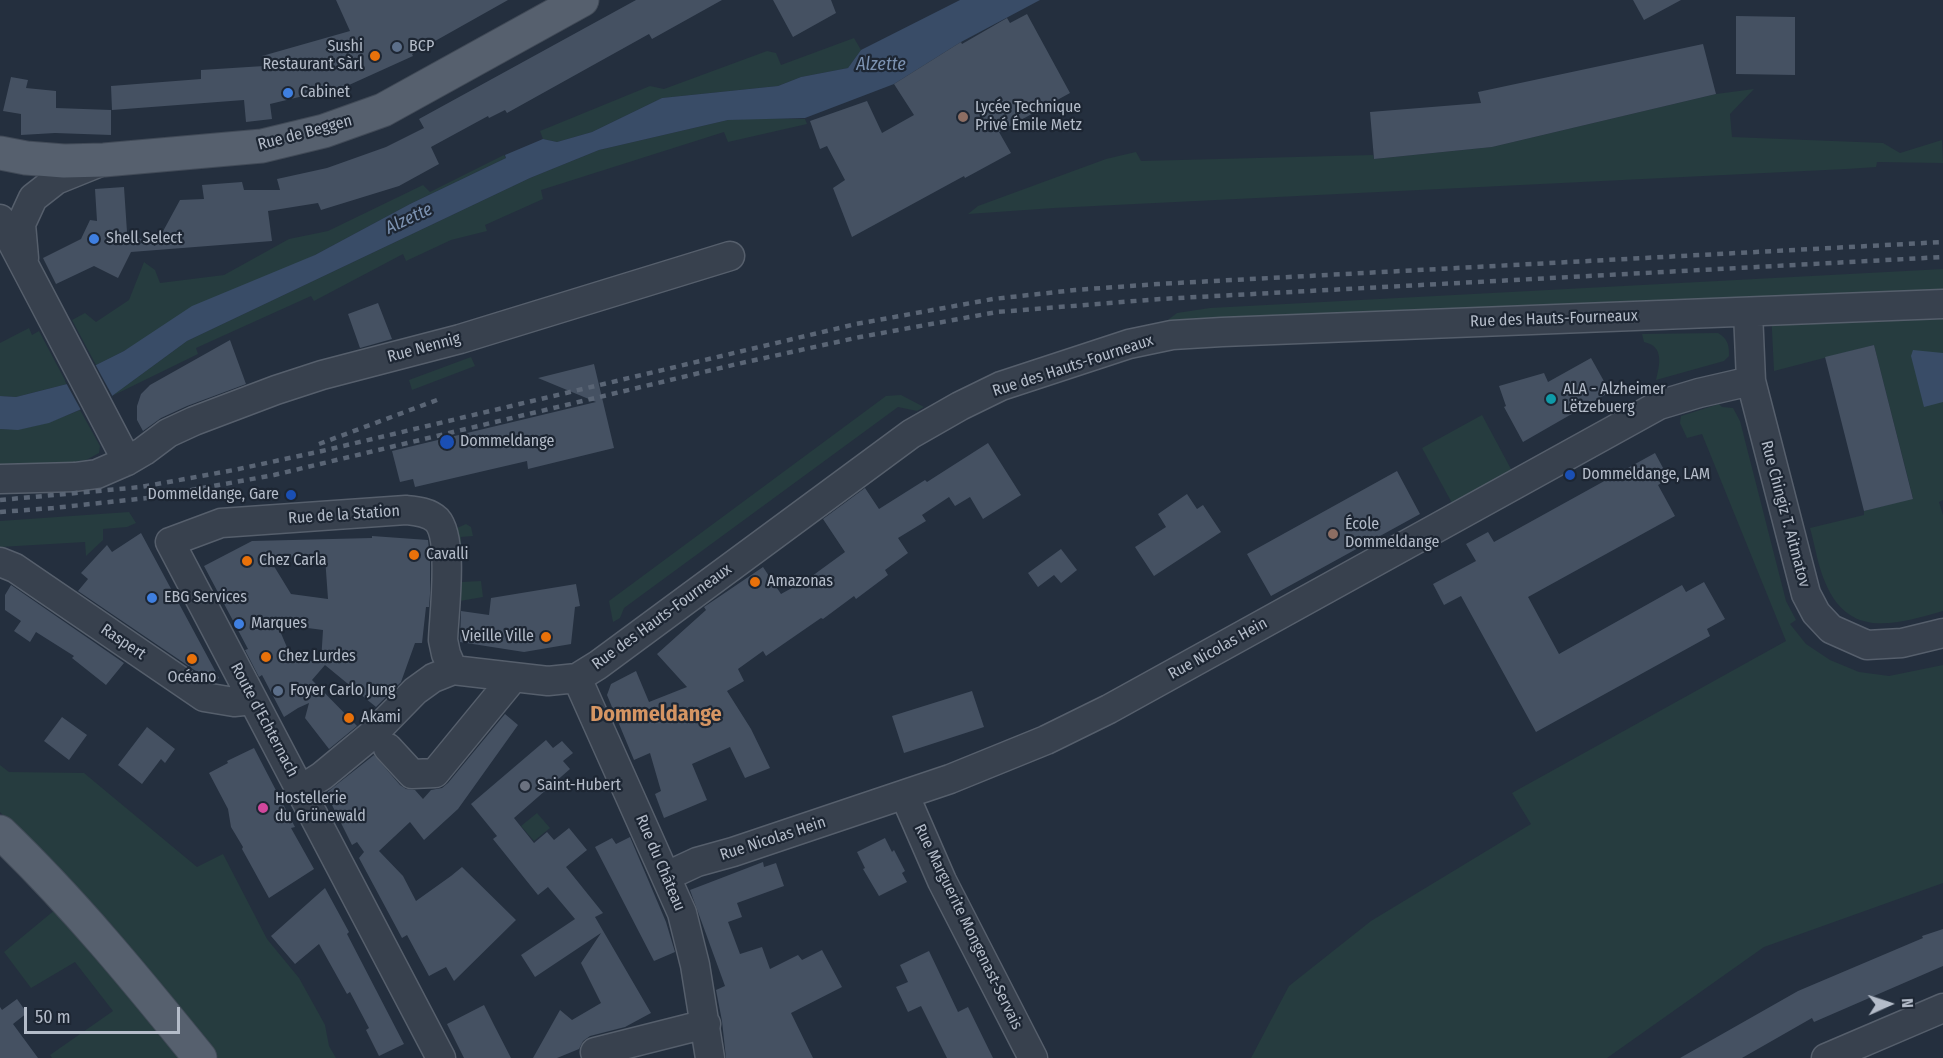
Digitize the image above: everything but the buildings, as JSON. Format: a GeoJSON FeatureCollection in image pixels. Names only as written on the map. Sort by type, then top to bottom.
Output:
{"type":"FeatureCollection","features":[{"type":"Feature","properties":{"kind":"main road","name":"Rue de Beggen"},"geometry":{"type":"LineString","coordinates":[[0,153],[64,161],[104,160],[262,146],[324,131],[383,110],[582,0]]}},
{"type":"Feature","properties":{"kind":"main road"},"geometry":{"type":"LineString","coordinates":[[0,832],[91,926],[200,1058]]}},
{"type":"Feature","properties":{"kind":"street"},"geometry":{"type":"LineString","coordinates":[[21,261],[21,224],[33,198],[56,180],[104,160]]}},
{"type":"Feature","properties":{"kind":"street"},"geometry":{"type":"LineString","coordinates":[[0,219],[123,452],[97,474],[75,477],[0,479]]}},
{"type":"Feature","properties":{"kind":"street"},"geometry":{"type":"LineString","coordinates":[[0,234],[21,261]]}},
{"type":"Feature","properties":{"kind":"street","name":"Rue Nennig"},"geometry":{"type":"LineString","coordinates":[[123,452],[276,390],[322,375],[460,339],[730,256]]}},
{"type":"Feature","properties":{"kind":"street","name":"Rue des Hauts-Fourneaux"},"geometry":{"type":"LineString","coordinates":[[453,670],[548,681],[577,678],[618,651],[911,434],[1001,386],[1129,344],[1172,335],[1222,332],[1943,304]]}},
{"type":"Feature","properties":{"kind":"street","name":"Rue Chingiz T. Aitmatov"},"geometry":{"type":"LineString","coordinates":[[1748,312],[1751,381],[1803,584],[1816,613],[1831,629],[1867,645],[1902,643],[1943,633]]}},
{"type":"Feature","properties":{"kind":"street","name":"Rue Nicolas Hein"},"geometry":{"type":"LineString","coordinates":[[667,876],[697,862],[905,796],[1046,740],[1109,709],[1659,405],[1751,381]]}},
{"type":"Feature","properties":{"kind":"street","name":"Rue de la Station"},"geometry":{"type":"LineString","coordinates":[[170,542],[221,523],[406,510],[421,512],[436,519],[444,533],[447,549],[443,640],[453,670]]}},
{"type":"Feature","properties":{"kind":"street","name":"Route d'Echternach"},"geometry":{"type":"LineString","coordinates":[[170,542],[441,1058]]}},
{"type":"Feature","properties":{"kind":"street","name":"Raspert"},"geometry":{"type":"LineString","coordinates":[[0,562],[15,568],[204,697],[234,702],[253,700]]}},
{"type":"Feature","properties":{"kind":"street"},"geometry":{"type":"LineString","coordinates":[[300,789],[322,776],[374,733],[415,691],[433,678],[453,670]]}},
{"type":"Feature","properties":{"kind":"street"},"geometry":{"type":"LineString","coordinates":[[388,748],[412,774],[435,773],[513,678]]}},
{"type":"Feature","properties":{"kind":"street","name":"Rue du Château"},"geometry":{"type":"LineString","coordinates":[[577,678],[682,914],[695,965],[710,1058]]}},
{"type":"Feature","properties":{"kind":"street","name":"Rue Marguerite Mongenast-Servais"},"geometry":{"type":"LineString","coordinates":[[905,796],[942,881],[1033,1058]]}},
{"type":"Feature","properties":{"kind":"street"},"geometry":{"type":"LineString","coordinates":[[1826,1058],[1943,1008]]}},
{"type":"Feature","properties":{"kind":"street"},"geometry":{"type":"LineString","coordinates":[[595,1052],[706,1024]]}},
{"type":"Feature","properties":{"kind":"green space"},"geometry":{"type":"Polygon","coordinates":[[[854,38],[861,50],[848,68],[801,77],[778,86],[662,98],[592,132],[557,142],[543,139],[540,131],[650,86],[664,89],[767,51],[776,53],[781,65],[854,38]]]}},
{"type":"Feature","properties":{"kind":"green space"},"geometry":{"type":"Polygon","coordinates":[[[1754,89],[1730,114],[1732,137],[1883,143],[1900,153],[1942,140],[1943,163],[1877,162],[1876,167],[1846,169],[968,214],[978,206],[1106,159],[1136,152],[1141,161],[1373,155],[1374,159],[1492,147],[1716,94],[1754,89]]]}},
{"type":"Feature","properties":{"kind":"green space"},"geometry":{"type":"Polygon","coordinates":[[[805,119],[807,124],[728,142],[724,132],[541,190],[543,199],[485,225],[487,231],[451,240],[406,261],[403,254],[314,301],[311,296],[196,348],[198,354],[112,396],[187,341],[530,178],[599,150],[728,120],[805,119]]]}},
{"type":"Feature","properties":{"kind":"green space"},"geometry":{"type":"Polygon","coordinates":[[[504,155],[506,158],[410,204],[315,255],[96,365],[72,320],[85,313],[96,322],[129,300],[144,262],[155,270],[160,283],[224,275],[289,239],[328,231],[423,185],[430,192],[504,155]]]}},
{"type":"Feature","properties":{"kind":"green space"},"geometry":{"type":"Polygon","coordinates":[[[1943,269],[1943,500],[1939,502],[1943,515],[1943,611],[1891,623],[1860,620],[1847,613],[1835,600],[1818,563],[1810,528],[1864,515],[1864,511],[1913,498],[1874,345],[1774,371],[1771,311],[1172,335],[1169,319],[1177,313],[1210,308],[1943,269]]]}},
{"type":"Feature","properties":{"kind":"green space"},"geometry":{"type":"Polygon","coordinates":[[[29,328],[32,335],[39,331],[67,384],[16,397],[0,396],[0,343],[29,328]]]}},
{"type":"Feature","properties":{"kind":"green space"},"geometry":{"type":"Polygon","coordinates":[[[1718,333],[1728,345],[1729,356],[1724,361],[1656,380],[1658,352],[1655,347],[1644,342],[1642,334],[1718,333]]]}},
{"type":"Feature","properties":{"kind":"green space"},"geometry":{"type":"Polygon","coordinates":[[[471,357],[475,366],[412,390],[409,380],[471,357]]]}},
{"type":"Feature","properties":{"kind":"green space"},"geometry":{"type":"Polygon","coordinates":[[[901,395],[924,407],[917,411],[898,407],[624,608],[620,618],[613,622],[609,601],[886,396],[901,395]]]}},
{"type":"Feature","properties":{"kind":"green space"},"geometry":{"type":"Polygon","coordinates":[[[1719,404],[1722,407],[1733,408],[1740,421],[1786,601],[1796,620],[1790,624],[1806,644],[1830,660],[1859,672],[1889,676],[1943,665],[1943,883],[1764,947],[1607,1058],[1251,1058],[1289,986],[1371,921],[1531,824],[1512,793],[1786,641],[1702,434],[1687,438],[1680,423],[1681,416],[1719,404]]]}},
{"type":"Feature","properties":{"kind":"green space"},"geometry":{"type":"Polygon","coordinates":[[[80,410],[100,446],[99,453],[86,460],[78,461],[78,466],[0,467],[0,429],[31,427],[80,410]]]}},
{"type":"Feature","properties":{"kind":"green space"},"geometry":{"type":"Polygon","coordinates":[[[1482,415],[1512,471],[1452,503],[1422,448],[1482,415]]]}},
{"type":"Feature","properties":{"kind":"green space"},"geometry":{"type":"Polygon","coordinates":[[[129,512],[136,523],[127,527],[103,529],[103,540],[86,556],[85,542],[0,547],[0,521],[129,512]]]}},
{"type":"Feature","properties":{"kind":"green space"},"geometry":{"type":"Polygon","coordinates":[[[466,524],[471,527],[473,536],[461,537],[462,582],[481,581],[483,597],[454,602],[457,528],[466,524]]]}},
{"type":"Feature","properties":{"kind":"green space"},"geometry":{"type":"Polygon","coordinates":[[[0,765],[9,772],[84,773],[197,867],[223,854],[267,939],[299,978],[325,1025],[329,1046],[336,1058],[218,1058],[111,924],[0,812],[0,765]]]}},
{"type":"Feature","properties":{"kind":"green space"},"geometry":{"type":"Polygon","coordinates":[[[537,813],[550,828],[534,841],[521,826],[537,813]]]}},
{"type":"Feature","properties":{"kind":"green space"},"geometry":{"type":"Polygon","coordinates":[[[56,909],[181,1058],[52,1058],[50,1055],[113,1011],[75,962],[31,988],[4,952],[56,909]]]}},
{"type":"Feature","properties":{"kind":"water","name":"Alzette"},"geometry":{"type":"Polygon","coordinates":[[[960,0],[1040,0],[961,42],[894,84],[805,118],[728,120],[599,150],[530,178],[187,341],[112,396],[49,423],[18,430],[0,429],[0,396],[16,397],[67,384],[96,365],[124,351],[192,306],[315,255],[410,204],[506,158],[505,155],[543,139],[557,142],[592,132],[662,98],[778,86],[801,77],[848,68],[861,50],[960,0]]]}},
{"type":"Feature","properties":{"kind":"water"},"geometry":{"type":"Polygon","coordinates":[[[1913,350],[1943,353],[1943,402],[1924,407],[1911,356],[1913,350]]]}},
{"type":"Feature","properties":{"kind":"pier"},"geometry":{"type":"Polygon","coordinates":[[[94,362],[114,399],[82,412],[65,381],[94,362]]]}},
{"type":"Feature","properties":{"kind":"railway"},"geometry":{"type":"LineString","coordinates":[[0,500],[141,487],[234,470],[856,324],[993,299],[1158,284],[1943,242]]}},
{"type":"Feature","properties":{"kind":"railway"},"geometry":{"type":"LineString","coordinates":[[0,512],[147,498],[274,475],[737,364],[860,337],[997,312],[1160,299],[1943,257]]}},
{"type":"Feature","properties":{"kind":"railway"},"geometry":{"type":"LineString","coordinates":[[319,444],[437,400]]}},
{"type":"Feature","properties":{"kind":"place","name":"BCP"},"geometry":{"type":"Point","coordinates":[397,47]}},
{"type":"Feature","properties":{"kind":"place","name":"Sushi Restaurant Sàrl"},"geometry":{"type":"Point","coordinates":[375,56]}},
{"type":"Feature","properties":{"kind":"place","name":"Cabinet"},"geometry":{"type":"Point","coordinates":[288,93]}},
{"type":"Feature","properties":{"kind":"place","name":"Lycée Technique Privé Émile Metz"},"geometry":{"type":"Point","coordinates":[963,117]}},
{"type":"Feature","properties":{"kind":"place","name":"Shell Select"},"geometry":{"type":"Point","coordinates":[94,239]}},
{"type":"Feature","properties":{"kind":"place","name":"ALA - Alzheimer Lëtzebuerg"},"geometry":{"type":"Point","coordinates":[1551,399]}},
{"type":"Feature","properties":{"kind":"place","name":"Dommeldange"},"geometry":{"type":"Point","coordinates":[447,442]}},
{"type":"Feature","properties":{"kind":"place","name":"Dommeldange, LAM"},"geometry":{"type":"Point","coordinates":[1570,475]}},
{"type":"Feature","properties":{"kind":"place","name":"Dommeldange, Gare"},"geometry":{"type":"Point","coordinates":[291,495]}},
{"type":"Feature","properties":{"kind":"place","name":"École Dommeldange"},"geometry":{"type":"Point","coordinates":[1333,534]}},
{"type":"Feature","properties":{"kind":"place","name":"Cavalli"},"geometry":{"type":"Point","coordinates":[414,555]}},
{"type":"Feature","properties":{"kind":"place","name":"Chez Carla"},"geometry":{"type":"Point","coordinates":[247,561]}},
{"type":"Feature","properties":{"kind":"place","name":"Amazonas"},"geometry":{"type":"Point","coordinates":[755,582]}},
{"type":"Feature","properties":{"kind":"place","name":"EBG Services"},"geometry":{"type":"Point","coordinates":[152,598]}},
{"type":"Feature","properties":{"kind":"place","name":"Marques"},"geometry":{"type":"Point","coordinates":[239,624]}},
{"type":"Feature","properties":{"kind":"place","name":"Vieille Ville"},"geometry":{"type":"Point","coordinates":[546,637]}},
{"type":"Feature","properties":{"kind":"place","name":"Chez Lurdes"},"geometry":{"type":"Point","coordinates":[266,657]}},
{"type":"Feature","properties":{"kind":"place","name":"Océano"},"geometry":{"type":"Point","coordinates":[192,659]}},
{"type":"Feature","properties":{"kind":"place","name":"Foyer Carlo Jung"},"geometry":{"type":"Point","coordinates":[278,691]}},
{"type":"Feature","properties":{"kind":"place","name":"Akami"},"geometry":{"type":"Point","coordinates":[349,718]}},
{"type":"Feature","properties":{"kind":"place","name":"Saint-Hubert"},"geometry":{"type":"Point","coordinates":[525,786]}},
{"type":"Feature","properties":{"kind":"place","name":"Hostellerie du Grünewald"},"geometry":{"type":"Point","coordinates":[263,808]}},
{"type":"Feature","properties":{"kind":"district","name":"Dommeldange"},"geometry":{"type":"Point","coordinates":[656,715]}}]}
